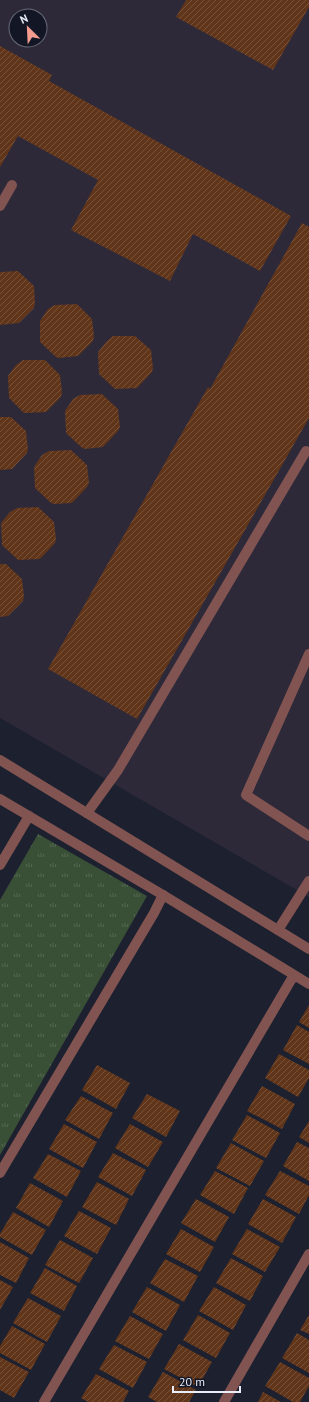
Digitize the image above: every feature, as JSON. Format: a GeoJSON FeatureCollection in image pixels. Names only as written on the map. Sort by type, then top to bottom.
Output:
{"type":"FeatureCollection","features":[{"type":"Feature","properties":{"kind":"street"},"geometry":{"type":"LineString","coordinates":[[0,206],[12,185]]}},
{"type":"Feature","properties":{"kind":"street"},"geometry":{"type":"LineString","coordinates":[[87,813],[118,770],[306,450]]}},
{"type":"Feature","properties":{"kind":"street"},"geometry":{"type":"LineString","coordinates":[[309,654],[246,795],[309,836]]}},
{"type":"Feature","properties":{"kind":"street"},"geometry":{"type":"LineString","coordinates":[[0,760],[309,949]]}},
{"type":"Feature","properties":{"kind":"street"},"geometry":{"type":"LineString","coordinates":[[0,799],[163,895],[309,984]]}},
{"type":"Feature","properties":{"kind":"street"},"geometry":{"type":"LineString","coordinates":[[0,865],[29,816]]}},
{"type":"Feature","properties":{"kind":"street"},"geometry":{"type":"LineString","coordinates":[[278,930],[309,881]]}},
{"type":"Feature","properties":{"kind":"street"},"geometry":{"type":"LineString","coordinates":[[0,1173],[150,920],[163,895]]}},
{"type":"Feature","properties":{"kind":"street"},"geometry":{"type":"LineString","coordinates":[[44,1402],[295,976]]}},
{"type":"Feature","properties":{"kind":"street"},"geometry":{"type":"LineString","coordinates":[[224,1402],[309,1254]]}},
{"type":"Feature","properties":{"kind":"shaded area"},"geometry":{"type":"Polygon","coordinates":[[[0,0],[309,0],[309,897],[0,718],[0,0]]]}},
{"type":"Feature","properties":{"kind":"green space"},"geometry":{"type":"Polygon","coordinates":[[[38,834],[147,896],[0,1155],[0,900],[38,834]]]}},
{"type":"Feature","properties":{"kind":"building"},"geometry":{"type":"Polygon","coordinates":[[[186,0],[309,0],[309,7],[273,70],[176,17],[186,0]]]}},
{"type":"Feature","properties":{"kind":"building"},"geometry":{"type":"Polygon","coordinates":[[[0,46],[52,75],[49,81],[291,216],[260,271],[193,234],[170,281],[71,230],[98,180],[18,136],[0,167],[0,46]]]}},
{"type":"Feature","properties":{"kind":"building"},"geometry":{"type":"Polygon","coordinates":[[[302,223],[309,227],[309,418],[137,719],[48,669],[208,387],[210,389],[302,223]]]}},
{"type":"Feature","properties":{"kind":"building"},"geometry":{"type":"Polygon","coordinates":[[[18,271],[34,286],[34,308],[19,323],[0,325],[0,272],[18,271]]]}},
{"type":"Feature","properties":{"kind":"building"},"geometry":{"type":"Polygon","coordinates":[[[77,304],[92,319],[94,336],[93,341],[78,356],[56,357],[40,342],[40,321],[48,309],[55,305],[77,304]]]}},
{"type":"Feature","properties":{"kind":"building"},"geometry":{"type":"Polygon","coordinates":[[[113,336],[135,336],[151,350],[152,372],[137,388],[115,389],[99,374],[98,352],[113,336]]]}},
{"type":"Feature","properties":{"kind":"building"},"geometry":{"type":"Polygon","coordinates":[[[23,360],[45,360],[60,375],[62,392],[61,397],[46,412],[24,413],[9,398],[8,376],[16,365],[23,360]]]}},
{"type":"Feature","properties":{"kind":"building"},"geometry":{"type":"Polygon","coordinates":[[[102,394],[118,409],[120,427],[103,447],[85,449],[66,433],[65,411],[73,399],[80,395],[102,394]]]}},
{"type":"Feature","properties":{"kind":"building"},"geometry":{"type":"Polygon","coordinates":[[[0,417],[11,417],[26,431],[27,453],[12,469],[0,470],[0,417]]]}},
{"type":"Feature","properties":{"kind":"building"},"geometry":{"type":"Polygon","coordinates":[[[71,450],[87,465],[89,483],[72,503],[51,503],[35,488],[34,467],[42,455],[49,451],[71,450]]]}},
{"type":"Feature","properties":{"kind":"building"},"geometry":{"type":"Polygon","coordinates":[[[38,507],[54,522],[55,543],[40,559],[18,560],[2,545],[1,523],[10,512],[17,508],[38,507]]]}},
{"type":"Feature","properties":{"kind":"building"},"geometry":{"type":"Polygon","coordinates":[[[0,564],[6,564],[22,579],[24,596],[23,601],[8,616],[0,617],[0,564]]]}},
{"type":"Feature","properties":{"kind":"building"},"geometry":{"type":"Polygon","coordinates":[[[309,1005],[309,1028],[299,1022],[309,1005]]]}},
{"type":"Feature","properties":{"kind":"building"},"geometry":{"type":"Polygon","coordinates":[[[297,1025],[309,1032],[309,1064],[283,1050],[297,1025]]]}},
{"type":"Feature","properties":{"kind":"building"},"geometry":{"type":"Polygon","coordinates":[[[279,1054],[309,1070],[309,1078],[298,1097],[265,1078],[279,1054]]]}},
{"type":"Feature","properties":{"kind":"building"},"geometry":{"type":"Polygon","coordinates":[[[97,1065],[130,1083],[116,1109],[82,1090],[97,1065]]]}},
{"type":"Feature","properties":{"kind":"building"},"geometry":{"type":"Polygon","coordinates":[[[262,1086],[295,1104],[282,1129],[247,1111],[262,1086]]]}},
{"type":"Feature","properties":{"kind":"building"},"geometry":{"type":"Polygon","coordinates":[[[147,1094],[180,1111],[166,1137],[132,1118],[147,1094]]]}},
{"type":"Feature","properties":{"kind":"building"},"geometry":{"type":"Polygon","coordinates":[[[81,1096],[113,1113],[99,1139],[65,1120],[81,1096]]]}},
{"type":"Feature","properties":{"kind":"building"},"geometry":{"type":"Polygon","coordinates":[[[247,1115],[280,1133],[266,1158],[232,1140],[247,1115]]]}},
{"type":"Feature","properties":{"kind":"building"},"geometry":{"type":"Polygon","coordinates":[[[309,1121],[309,1143],[299,1137],[309,1121]]]}},
{"type":"Feature","properties":{"kind":"building"},"geometry":{"type":"Polygon","coordinates":[[[64,1124],[97,1142],[83,1168],[49,1149],[64,1124]]]}},
{"type":"Feature","properties":{"kind":"building"},"geometry":{"type":"Polygon","coordinates":[[[130,1124],[163,1142],[148,1167],[115,1148],[130,1124]]]}},
{"type":"Feature","properties":{"kind":"building"},"geometry":{"type":"Polygon","coordinates":[[[297,1142],[309,1148],[309,1181],[283,1166],[297,1142]]]}},
{"type":"Feature","properties":{"kind":"building"},"geometry":{"type":"Polygon","coordinates":[[[231,1143],[264,1161],[250,1186],[216,1168],[231,1143]]]}},
{"type":"Feature","properties":{"kind":"building"},"geometry":{"type":"Polygon","coordinates":[[[113,1153],[146,1170],[132,1196],[98,1177],[113,1153]]]}},
{"type":"Feature","properties":{"kind":"building"},"geometry":{"type":"Polygon","coordinates":[[[48,1154],[81,1171],[67,1197],[33,1178],[48,1154]]]}},
{"type":"Feature","properties":{"kind":"building"},"geometry":{"type":"Polygon","coordinates":[[[215,1171],[248,1188],[234,1214],[200,1195],[215,1171]]]}},
{"type":"Feature","properties":{"kind":"building"},"geometry":{"type":"Polygon","coordinates":[[[280,1171],[309,1186],[309,1195],[299,1214],[265,1195],[280,1171]]]}},
{"type":"Feature","properties":{"kind":"building"},"geometry":{"type":"Polygon","coordinates":[[[97,1182],[129,1199],[116,1225],[82,1207],[97,1182]]]}},
{"type":"Feature","properties":{"kind":"building"},"geometry":{"type":"Polygon","coordinates":[[[30,1183],[63,1201],[49,1227],[16,1208],[30,1183]]]}},
{"type":"Feature","properties":{"kind":"building"},"geometry":{"type":"Polygon","coordinates":[[[196,1199],[229,1217],[215,1242],[181,1223],[196,1199]]]}},
{"type":"Feature","properties":{"kind":"building"},"geometry":{"type":"Polygon","coordinates":[[[263,1199],[296,1217],[282,1243],[248,1224],[263,1199]]]}},
{"type":"Feature","properties":{"kind":"building"},"geometry":{"type":"Polygon","coordinates":[[[79,1211],[111,1228],[97,1254],[64,1236],[79,1211]]]}},
{"type":"Feature","properties":{"kind":"building"},"geometry":{"type":"Polygon","coordinates":[[[13,1212],[46,1230],[32,1255],[0,1237],[0,1234],[13,1212]]]}},
{"type":"Feature","properties":{"kind":"building"},"geometry":{"type":"Polygon","coordinates":[[[181,1229],[214,1247],[200,1272],[166,1254],[181,1229]]]}},
{"type":"Feature","properties":{"kind":"building"},"geometry":{"type":"Polygon","coordinates":[[[247,1229],[280,1247],[265,1272],[232,1254],[247,1229]]]}},
{"type":"Feature","properties":{"kind":"building"},"geometry":{"type":"Polygon","coordinates":[[[60,1240],[93,1258],[79,1283],[45,1265],[60,1240]]]}},
{"type":"Feature","properties":{"kind":"building"},"geometry":{"type":"Polygon","coordinates":[[[0,1242],[29,1258],[16,1283],[0,1275],[0,1242]]]}},
{"type":"Feature","properties":{"kind":"building"},"geometry":{"type":"Polygon","coordinates":[[[231,1258],[263,1276],[250,1301],[216,1283],[231,1258]]]}},
{"type":"Feature","properties":{"kind":"building"},"geometry":{"type":"Polygon","coordinates":[[[165,1259],[198,1276],[184,1302],[150,1283],[165,1259]]]}},
{"type":"Feature","properties":{"kind":"building"},"geometry":{"type":"Polygon","coordinates":[[[45,1268],[77,1286],[64,1311],[30,1293],[45,1268]]]}},
{"type":"Feature","properties":{"kind":"building"},"geometry":{"type":"Polygon","coordinates":[[[0,1280],[13,1287],[0,1310],[0,1280]]]}},
{"type":"Feature","properties":{"kind":"building"},"geometry":{"type":"Polygon","coordinates":[[[147,1287],[180,1305],[166,1331],[132,1312],[147,1287]]]}},
{"type":"Feature","properties":{"kind":"building"},"geometry":{"type":"Polygon","coordinates":[[[214,1287],[246,1305],[233,1330],[199,1311],[214,1287]]]}},
{"type":"Feature","properties":{"kind":"building"},"geometry":{"type":"Polygon","coordinates":[[[28,1298],[61,1316],[47,1342],[13,1323],[28,1298]]]}},
{"type":"Feature","properties":{"kind":"building"},"geometry":{"type":"Polygon","coordinates":[[[198,1315],[230,1333],[216,1358],[183,1340],[198,1315]]]}},
{"type":"Feature","properties":{"kind":"building"},"geometry":{"type":"Polygon","coordinates":[[[309,1315],[309,1334],[300,1330],[309,1315]]]}},
{"type":"Feature","properties":{"kind":"building"},"geometry":{"type":"Polygon","coordinates":[[[130,1316],[163,1334],[149,1359],[115,1341],[130,1316]]]}},
{"type":"Feature","properties":{"kind":"building"},"geometry":{"type":"Polygon","coordinates":[[[12,1326],[45,1344],[31,1370],[0,1353],[0,1346],[12,1326]]]}},
{"type":"Feature","properties":{"kind":"building"},"geometry":{"type":"Polygon","coordinates":[[[297,1333],[309,1340],[309,1373],[282,1358],[297,1333]]]}},
{"type":"Feature","properties":{"kind":"building"},"geometry":{"type":"Polygon","coordinates":[[[179,1344],[212,1362],[198,1387],[164,1369],[179,1344]]]}},
{"type":"Feature","properties":{"kind":"building"},"geometry":{"type":"Polygon","coordinates":[[[114,1345],[147,1362],[133,1388],[99,1369],[114,1345]]]}},
{"type":"Feature","properties":{"kind":"building"},"geometry":{"type":"Polygon","coordinates":[[[0,1357],[29,1372],[14,1398],[0,1390],[0,1357]]]}},
{"type":"Feature","properties":{"kind":"building"},"geometry":{"type":"Polygon","coordinates":[[[280,1362],[309,1378],[309,1386],[300,1402],[293,1402],[265,1386],[280,1362]]]}},
{"type":"Feature","properties":{"kind":"building"},"geometry":{"type":"Polygon","coordinates":[[[163,1372],[196,1390],[189,1402],[157,1402],[148,1397],[163,1372]]]}},
{"type":"Feature","properties":{"kind":"building"},"geometry":{"type":"Polygon","coordinates":[[[96,1374],[129,1391],[123,1402],[88,1402],[81,1398],[96,1374]]]}},
{"type":"Feature","properties":{"kind":"building"},"geometry":{"type":"Polygon","coordinates":[[[263,1392],[281,1402],[258,1402],[263,1392]]]}}]}
